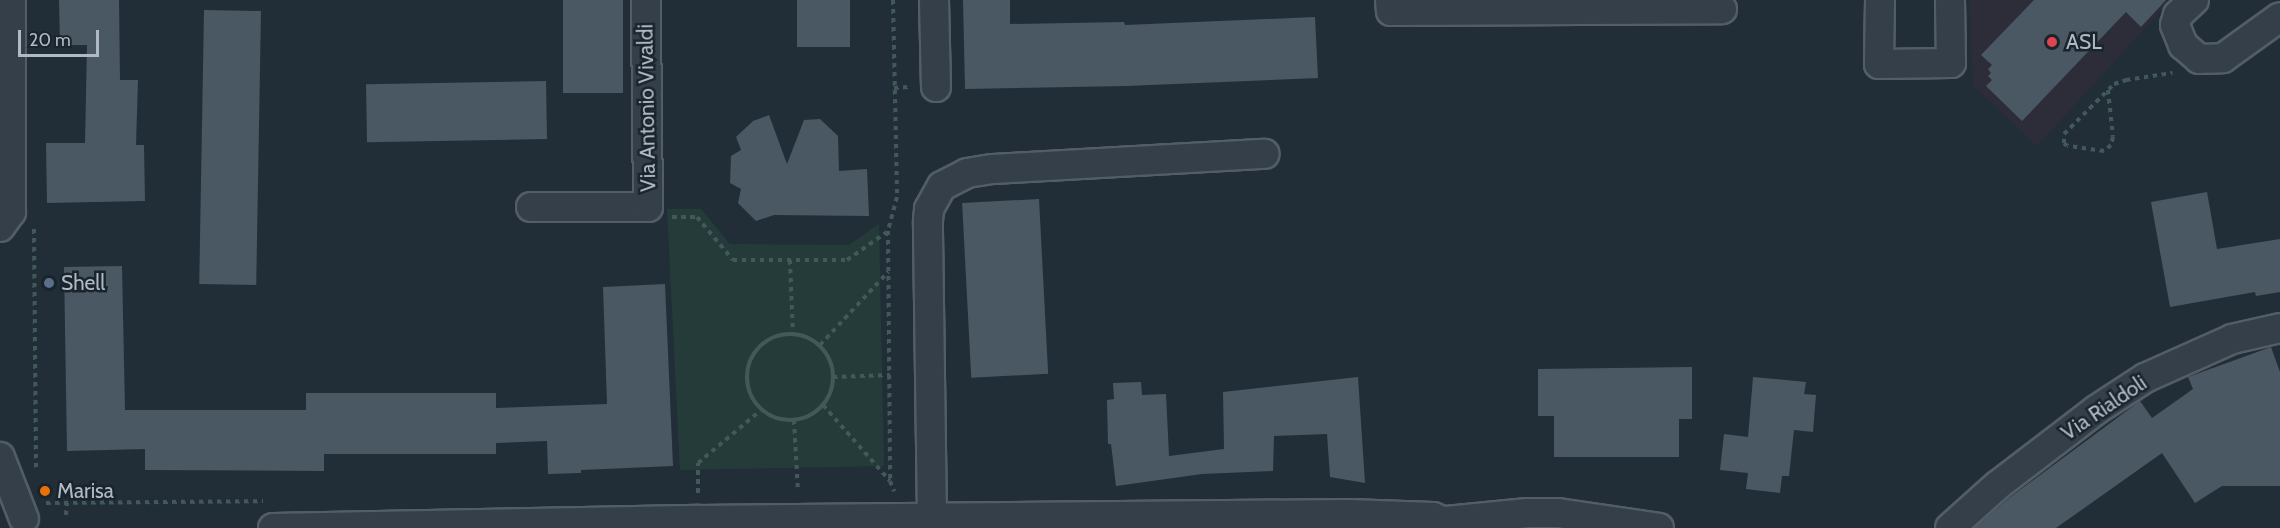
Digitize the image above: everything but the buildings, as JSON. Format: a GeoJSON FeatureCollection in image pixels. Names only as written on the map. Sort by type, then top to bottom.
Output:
{"type":"FeatureCollection","features":[{"type":"Feature","properties":{"kind":"street"},"geometry":{"type":"LineString","coordinates":[[0,227],[11,212],[11,0]]}},
{"type":"Feature","properties":{"kind":"street","name":"Via Antonio Vivaldi"},"geometry":{"type":"LineString","coordinates":[[531,207],[648,207],[646,0]]}},
{"type":"Feature","properties":{"kind":"street"},"geometry":{"type":"LineString","coordinates":[[934,0],[936,87]]}},
{"type":"Feature","properties":{"kind":"street"},"geometry":{"type":"LineString","coordinates":[[1390,0],[1391,11],[1722,9]]}},
{"type":"Feature","properties":{"kind":"street"},"geometry":{"type":"LineString","coordinates":[[1880,0],[1879,64],[1951,63],[1950,0]]}},
{"type":"Feature","properties":{"kind":"street"},"geometry":{"type":"LineString","coordinates":[[2194,0],[2178,15],[2175,25],[2183,45],[2199,58],[2223,58],[2280,17]]}},
{"type":"Feature","properties":{"kind":"street"},"geometry":{"type":"LineString","coordinates":[[932,518],[928,221],[929,209],[942,186],[967,173],[993,169],[1265,154]]}},
{"type":"Feature","properties":{"kind":"street","name":"Via Rialdoli"},"geometry":{"type":"LineString","coordinates":[[1950,528],[1998,485],[2087,417],[2145,378],[2232,339],[2280,327]]}},
{"type":"Feature","properties":{"kind":"street"},"geometry":{"type":"LineString","coordinates":[[0,457],[34,516]]}},
{"type":"Feature","properties":{"kind":"street"},"geometry":{"type":"LineString","coordinates":[[273,528],[1385,514],[1432,516],[1452,525],[1528,513],[1558,513],[1659,528]]}},
{"type":"Feature","properties":{"kind":"path"},"geometry":{"type":"LineString","coordinates":[[890,481],[888,231],[897,197],[893,0]]}},
{"type":"Feature","properties":{"kind":"path"},"geometry":{"type":"LineString","coordinates":[[2108,90],[2113,136],[2111,145],[2104,151],[2067,146],[2064,143],[2064,134],[2108,90],[2117,82],[2178,72]]}},
{"type":"Feature","properties":{"kind":"path"},"geometry":{"type":"LineString","coordinates":[[648,207],[655,216],[698,217],[733,260],[847,260],[888,231]]}},
{"type":"Feature","properties":{"kind":"path"},"geometry":{"type":"LineString","coordinates":[[34,219],[36,480]]}},
{"type":"Feature","properties":{"kind":"path"},"geometry":{"type":"LineString","coordinates":[[790,260],[793,334]]}},
{"type":"Feature","properties":{"kind":"path"},"geometry":{"type":"LineString","coordinates":[[820,345],[888,271]]}},
{"type":"Feature","properties":{"kind":"path"},"geometry":{"type":"LineString","coordinates":[[793,334],[808,337],[820,345],[829,357],[833,378],[828,399],[806,418],[777,419],[761,410],[748,389],[746,375],[749,361],[767,339],[793,334]]}},
{"type":"Feature","properties":{"kind":"path"},"geometry":{"type":"LineString","coordinates":[[833,378],[890,375]]}},
{"type":"Feature","properties":{"kind":"path"},"geometry":{"type":"LineString","coordinates":[[823,405],[890,481],[895,494],[895,519]]}},
{"type":"Feature","properties":{"kind":"path"},"geometry":{"type":"LineString","coordinates":[[698,495],[698,463],[761,410]]}},
{"type":"Feature","properties":{"kind":"path"},"geometry":{"type":"LineString","coordinates":[[794,420],[798,493]]}},
{"type":"Feature","properties":{"kind":"shaded area","name":"ASL"},"geometry":{"type":"Polygon","coordinates":[[[1969,0],[2171,0],[2037,146],[1973,85],[1969,0]]]}},
{"type":"Feature","properties":{"kind":"green space"},"geometry":{"type":"Polygon","coordinates":[[[667,209],[701,209],[730,244],[849,245],[879,224],[884,466],[680,470],[667,209]]]}},
{"type":"Feature","properties":{"kind":"place","name":"ASL"},"geometry":{"type":"Point","coordinates":[2052,42]}},
{"type":"Feature","properties":{"kind":"place","name":"Shell"},"geometry":{"type":"Point","coordinates":[49,283]}},
{"type":"Feature","properties":{"kind":"place","name":"Marisa"},"geometry":{"type":"Point","coordinates":[45,491]}}]}
